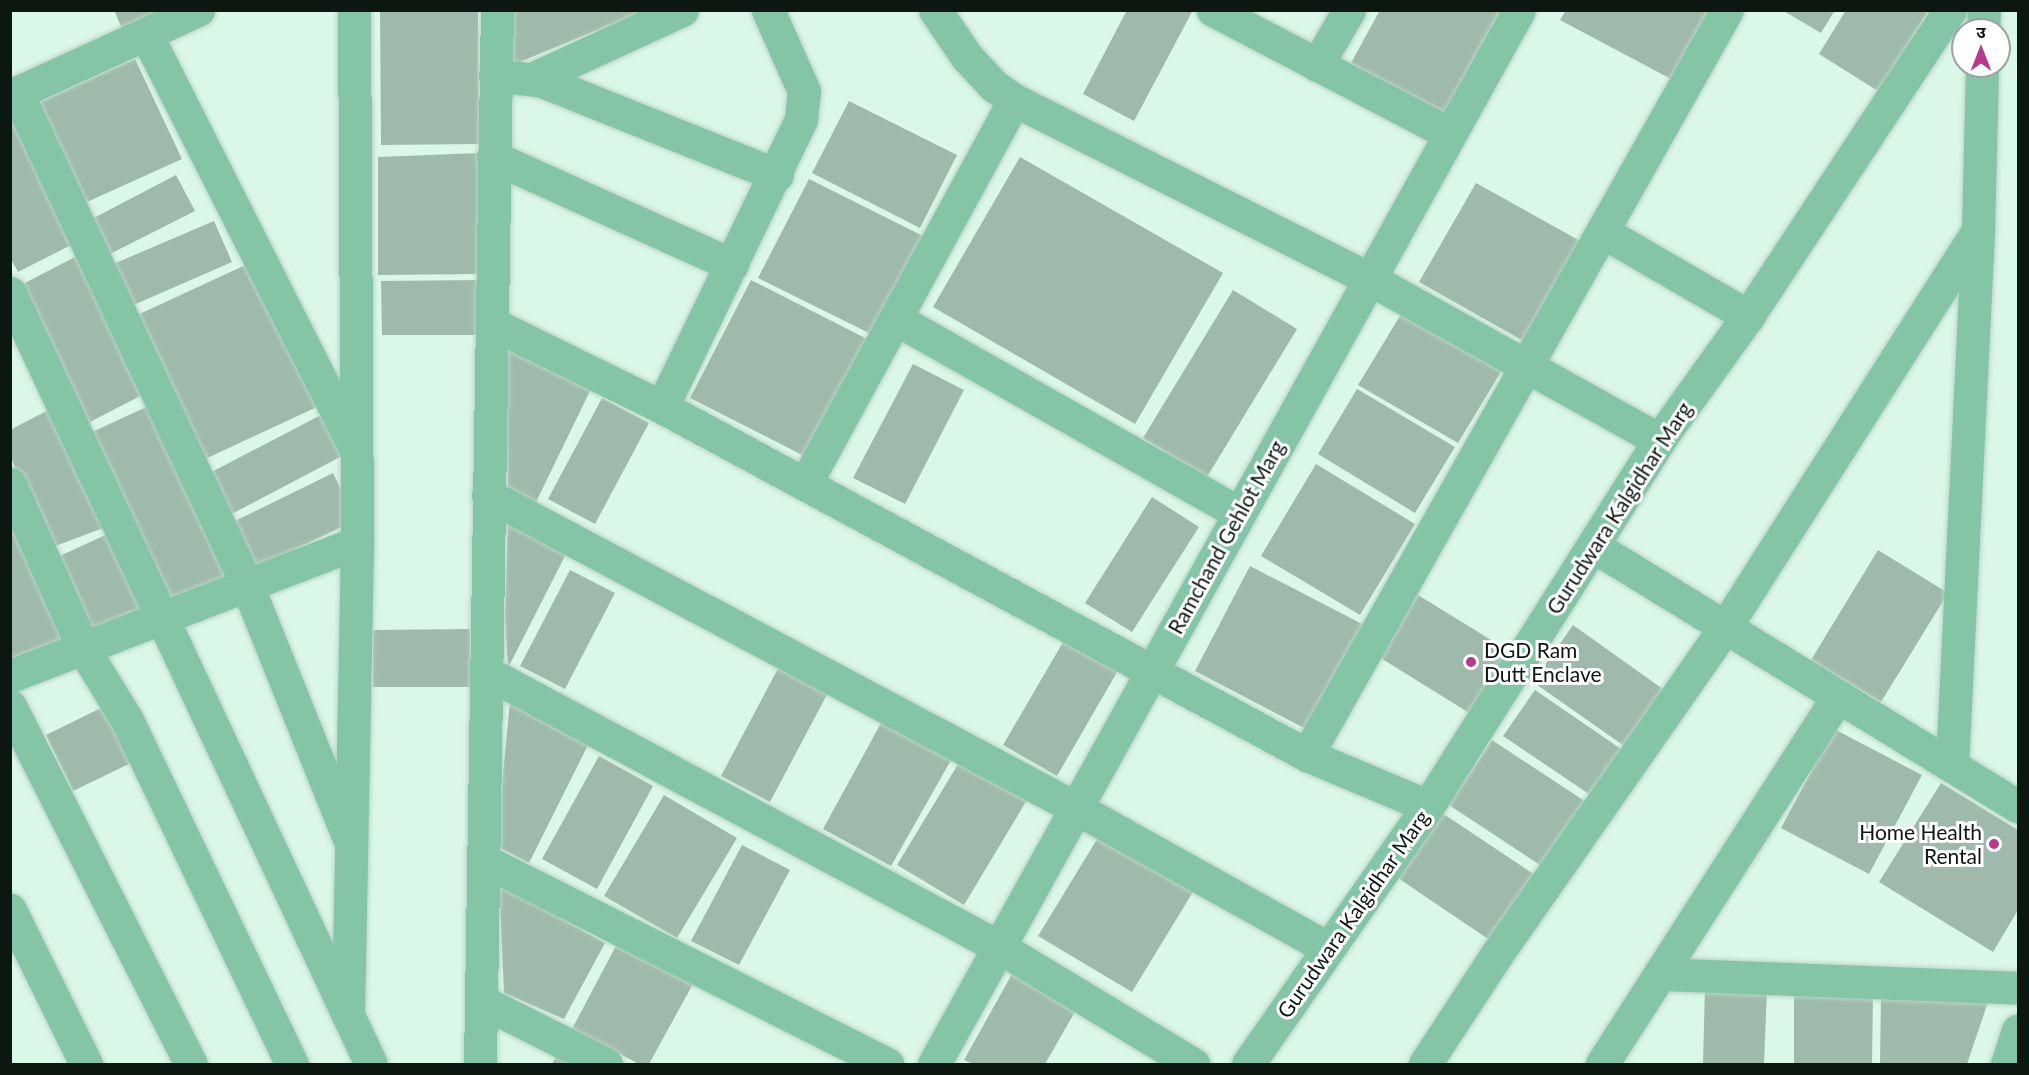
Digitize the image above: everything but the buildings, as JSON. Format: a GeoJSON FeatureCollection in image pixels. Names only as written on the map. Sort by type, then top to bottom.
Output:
{"type":"FeatureCollection","features":[{"type":"Feature","properties":{"kind":"street"},"geometry":{"type":"LineString","coordinates":[[198,10],[14,94],[247,585],[353,849]]}},
{"type":"Feature","properties":{"kind":"street"},"geometry":{"type":"LineString","coordinates":[[348,1014],[353,849],[357,543],[354,10]]}},
{"type":"Feature","properties":{"kind":"street"},"geometry":{"type":"LineString","coordinates":[[480,1065],[497,10]]}},
{"type":"Feature","properties":{"kind":"street"},"geometry":{"type":"LineString","coordinates":[[532,79],[682,10]]}},
{"type":"Feature","properties":{"kind":"street"},"geometry":{"type":"LineString","coordinates":[[662,407],[777,175],[801,119],[804,91],[768,10]]}},
{"type":"Feature","properties":{"kind":"street"},"geometry":{"type":"LineString","coordinates":[[935,10],[967,57],[994,86],[1014,100],[1370,279],[1529,365],[1659,440]]}},
{"type":"Feature","properties":{"kind":"street"},"geometry":{"type":"LineString","coordinates":[[1214,10],[1450,134]]}},
{"type":"Feature","properties":{"kind":"street"},"geometry":{"type":"LineString","coordinates":[[1317,66],[1349,10]]}},
{"type":"Feature","properties":{"kind":"street","name":"Ramchand Gehlot Marg"},"geometry":{"type":"LineString","coordinates":[[934,1065],[1519,10]]}},
{"type":"Feature","properties":{"kind":"street"},"geometry":{"type":"LineString","coordinates":[[1307,755],[1529,365],[1727,10]]}},
{"type":"Feature","properties":{"kind":"street","name":"Gurudwara Kalgidhar Marg"},"geometry":{"type":"LineString","coordinates":[[1248,1065],[1428,806],[1659,440],[1748,316],[1950,10]]}},
{"type":"Feature","properties":{"kind":"street"},"geometry":{"type":"LineString","coordinates":[[146,34],[357,451]]}},
{"type":"Feature","properties":{"kind":"street"},"geometry":{"type":"LineString","coordinates":[[495,75],[532,79],[777,175]]}},
{"type":"Feature","properties":{"kind":"street"},"geometry":{"type":"LineString","coordinates":[[1952,765],[1978,231],[1982,78]]}},
{"type":"Feature","properties":{"kind":"street"},"geometry":{"type":"LineString","coordinates":[[805,484],[1014,100]]}},
{"type":"Feature","properties":{"kind":"street"},"geometry":{"type":"LineString","coordinates":[[493,157],[732,265]]}},
{"type":"Feature","properties":{"kind":"street"},"geometry":{"type":"LineString","coordinates":[[1425,1065],[1497,954],[1724,629],[1978,231]]}},
{"type":"Feature","properties":{"kind":"street"},"geometry":{"type":"LineString","coordinates":[[1603,232],[1748,316]]}},
{"type":"Feature","properties":{"kind":"street"},"geometry":{"type":"LineString","coordinates":[[10,293],[165,616],[371,1065]]}},
{"type":"Feature","properties":{"kind":"street"},"geometry":{"type":"LineString","coordinates":[[896,319],[1239,513]]}},
{"type":"Feature","properties":{"kind":"street"},"geometry":{"type":"LineString","coordinates":[[493,324],[662,407],[1307,755],[1428,806]]}},
{"type":"Feature","properties":{"kind":"street"},"geometry":{"type":"LineString","coordinates":[[10,484],[83,648],[127,720],[292,1065]]}},
{"type":"Feature","properties":{"kind":"street"},"geometry":{"type":"LineString","coordinates":[[488,495],[1076,808],[1328,948]]}},
{"type":"Feature","properties":{"kind":"street"},"geometry":{"type":"LineString","coordinates":[[10,675],[357,543]]}},
{"type":"Feature","properties":{"kind":"street"},"geometry":{"type":"LineString","coordinates":[[1593,546],[1724,629],[2019,806]]}},
{"type":"Feature","properties":{"kind":"street"},"geometry":{"type":"LineString","coordinates":[[486,672],[999,947],[1193,1065]]}},
{"type":"Feature","properties":{"kind":"street"},"geometry":{"type":"LineString","coordinates":[[1602,1065],[1838,696]]}},
{"type":"Feature","properties":{"kind":"street"},"geometry":{"type":"LineString","coordinates":[[10,706],[190,1065]]}},
{"type":"Feature","properties":{"kind":"street"},"geometry":{"type":"LineString","coordinates":[[483,860],[887,1065]]}},
{"type":"Feature","properties":{"kind":"street"},"geometry":{"type":"LineString","coordinates":[[10,910],[86,1065]]}},
{"type":"Feature","properties":{"kind":"street"},"geometry":{"type":"LineString","coordinates":[[1660,974],[2019,988]]}},
{"type":"Feature","properties":{"kind":"street"},"geometry":{"type":"LineString","coordinates":[[481,1001],[606,1065]]}},
{"type":"Feature","properties":{"kind":"street"},"geometry":{"type":"LineString","coordinates":[[2007,1065],[2019,1031]]}},
{"type":"Feature","properties":{"kind":"place","name":"DGD Ram Dutt Enclave"},"geometry":{"type":"Point","coordinates":[1471,662]}},
{"type":"Feature","properties":{"kind":"place","name":"Home Health Rental"},"geometry":{"type":"Point","coordinates":[1994,844]}}]}
